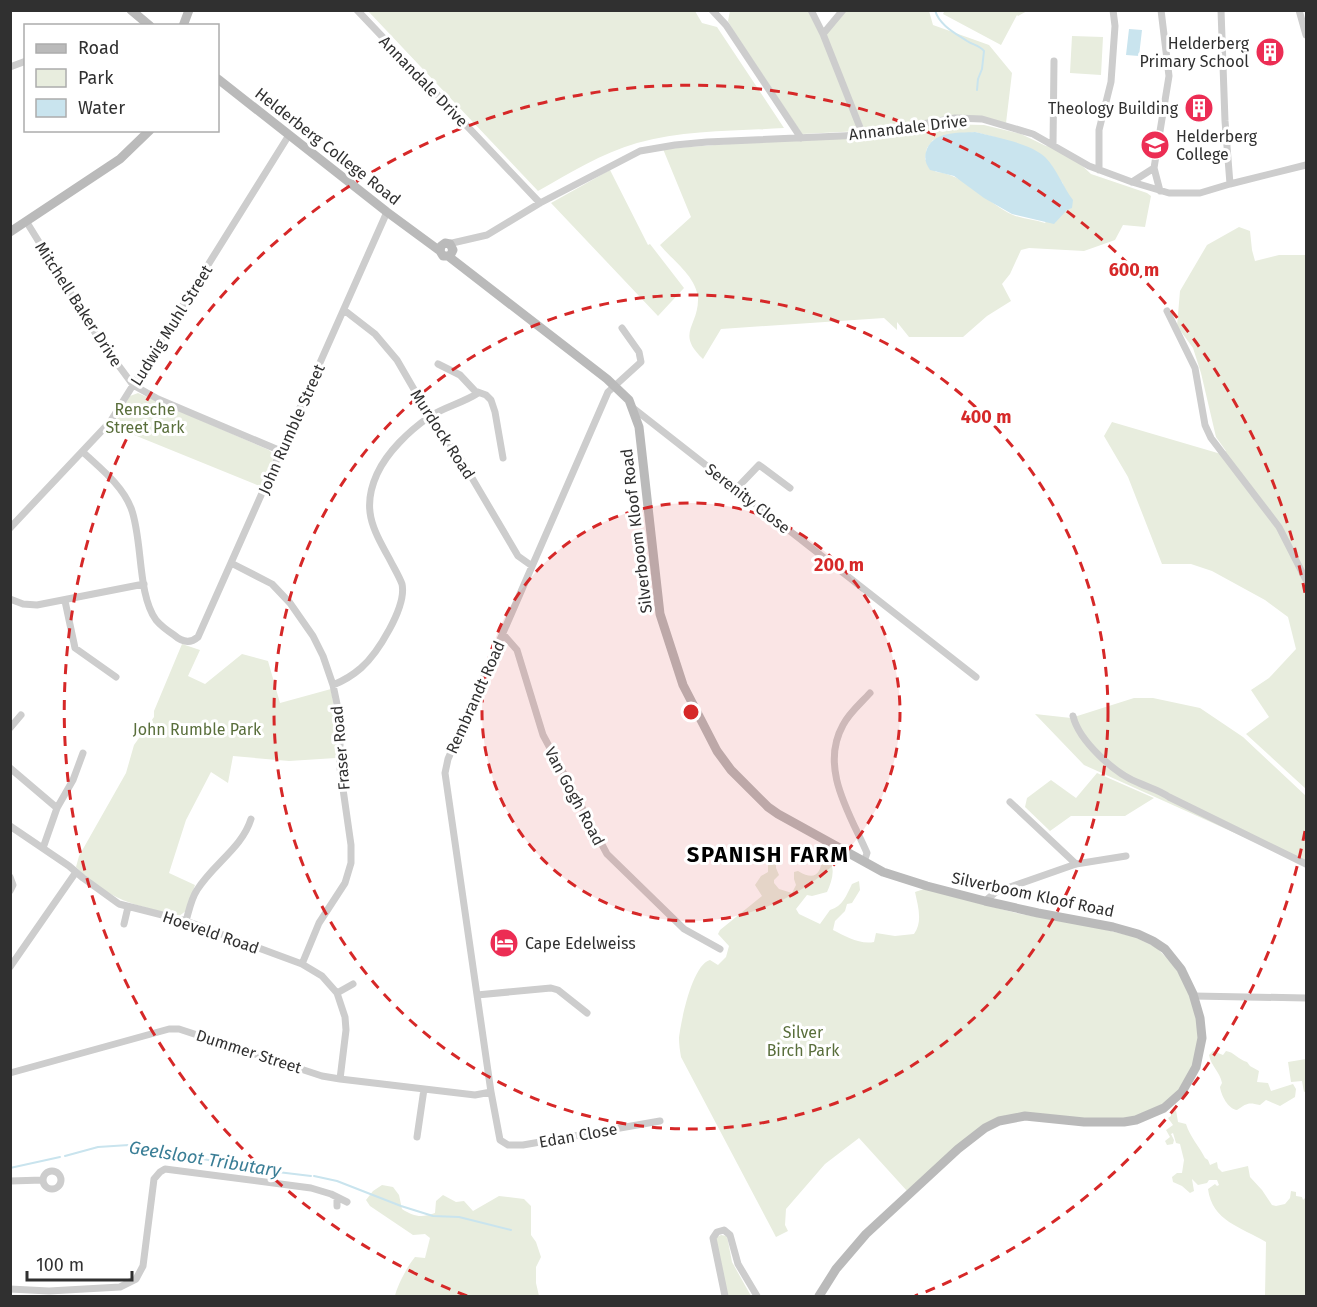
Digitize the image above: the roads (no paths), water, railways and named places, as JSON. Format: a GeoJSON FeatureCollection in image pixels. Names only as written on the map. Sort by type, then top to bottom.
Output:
{"type":"FeatureCollection","features":[{"type":"Feature","properties":{"kind":"street"},"geometry":{"type":"LineString","coordinates":[[131,10],[148,24]]}},
{"type":"Feature","properties":{"kind":"street","name":"Annandale Drive"},"geometry":{"type":"LineString","coordinates":[[357,10],[540,203]]}},
{"type":"Feature","properties":{"kind":"street"},"geometry":{"type":"LineString","coordinates":[[811,10],[823,34],[863,135]]}},
{"type":"Feature","properties":{"kind":"street"},"geometry":{"type":"LineString","coordinates":[[823,34],[843,10]]}},
{"type":"Feature","properties":{"kind":"street"},"geometry":{"type":"LineString","coordinates":[[1099,170],[1099,130],[1111,82],[1115,26],[1113,10]]}},
{"type":"Feature","properties":{"kind":"street"},"geometry":{"type":"LineString","coordinates":[[1160,191],[1154,168],[1168,76],[1161,10]]}},
{"type":"Feature","properties":{"kind":"street"},"geometry":{"type":"LineString","coordinates":[[1221,10],[1224,110],[1230,184]]}},
{"type":"Feature","properties":{"kind":"street"},"geometry":{"type":"LineString","coordinates":[[1299,10],[1306,35]]}},
{"type":"Feature","properties":{"kind":"street"},"geometry":{"type":"LineString","coordinates":[[713,11],[722,20],[801,138]]}},
{"type":"Feature","properties":{"kind":"street"},"geometry":{"type":"LineString","coordinates":[[722,20],[725,11]]}},
{"type":"Feature","properties":{"kind":"street"},"geometry":{"type":"LineString","coordinates":[[1053,145],[1054,61]]}},
{"type":"Feature","properties":{"kind":"street","name":"Helderberg College Road"},"geometry":{"type":"LineString","coordinates":[[219,80],[387,212],[421,237],[447,249],[460,264],[615,386]]}},
{"type":"Feature","properties":{"kind":"street","name":"Annandale Drive"},"geometry":{"type":"LineString","coordinates":[[447,249],[464,241],[487,235],[540,203],[640,152],[675,145],[863,135],[955,118],[969,118],[1005,125],[1033,135],[1099,170],[1160,191],[1181,194],[1200,194],[1306,165]]}},
{"type":"Feature","properties":{"kind":"street"},"geometry":{"type":"LineString","coordinates":[[10,232],[120,159],[148,132]]}},
{"type":"Feature","properties":{"kind":"street","name":"Ludwig Muhl Street"},"geometry":{"type":"LineString","coordinates":[[10,528],[110,422],[289,135]]}},
{"type":"Feature","properties":{"kind":"street"},"geometry":{"type":"LineString","coordinates":[[1132,182],[1154,168]]}},
{"type":"Feature","properties":{"kind":"street","name":"John Rumble Street"},"geometry":{"type":"LineString","coordinates":[[144,584],[149,605],[156,620],[177,638],[189,642],[198,637],[387,212]]}},
{"type":"Feature","properties":{"kind":"street","name":"Mitchell Baker Drive"},"geometry":{"type":"LineString","coordinates":[[26,221],[99,339],[133,385]]}},
{"type":"Feature","properties":{"kind":"street","name":"Murdock Road"},"geometry":{"type":"LineString","coordinates":[[344,310],[366,326],[390,351],[430,417],[462,460],[519,556],[532,566]]}},
{"type":"Feature","properties":{"kind":"street"},"geometry":{"type":"LineString","coordinates":[[1167,311],[1195,368],[1202,414],[1211,438],[1279,527],[1306,580]]}},
{"type":"Feature","properties":{"kind":"street","name":"Rembrandt Road"},"geometry":{"type":"LineString","coordinates":[[499,1138],[490,1092],[445,769],[608,392],[642,361],[639,352],[622,328]]}},
{"type":"Feature","properties":{"kind":"street"},"geometry":{"type":"LineString","coordinates":[[438,364],[460,375],[478,393],[486,395],[493,405],[503,458]]}},
{"type":"Feature","properties":{"kind":"street"},"geometry":{"type":"LineString","coordinates":[[133,385],[158,399],[281,451]]}},
{"type":"Feature","properties":{"kind":"street"},"geometry":{"type":"LineString","coordinates":[[462,401],[470,385]]}},
{"type":"Feature","properties":{"kind":"street","name":"Silverboom Kloof Road"},"geometry":{"type":"LineString","coordinates":[[615,386],[629,400],[639,428],[659,608],[675,664],[689,696],[724,761],[768,807],[883,872],[985,901],[1113,927],[1153,941],[1172,957],[1185,976],[1200,1018],[1201,1048],[1192,1076],[1176,1099],[1164,1108],[1151,1115],[1124,1122],[1084,1122],[1025,1116],[999,1121],[985,1128],[958,1149],[866,1234],[836,1269],[819,1296]]}},
{"type":"Feature","properties":{"kind":"street"},"geometry":{"type":"LineString","coordinates":[[333,685],[347,678],[374,656],[400,605],[403,592],[401,582],[372,523],[369,510],[370,493],[377,473],[390,453],[430,417],[478,393]]}},
{"type":"Feature","properties":{"kind":"street","name":"Serenity Close"},"geometry":{"type":"LineString","coordinates":[[633,408],[976,677]]}},
{"type":"Feature","properties":{"kind":"street"},"geometry":{"type":"LineString","coordinates":[[10,599],[29,605],[65,601],[144,584],[131,508],[119,488],[83,452]]}},
{"type":"Feature","properties":{"kind":"street"},"geometry":{"type":"LineString","coordinates":[[736,489],[759,465],[790,488]]}},
{"type":"Feature","properties":{"kind":"street","name":"Fraser Road"},"geometry":{"type":"LineString","coordinates":[[231,563],[265,579],[285,596],[313,636],[333,685],[340,723],[340,768],[351,845],[351,863],[345,884],[319,923],[302,964]]}},
{"type":"Feature","properties":{"kind":"street"},"geometry":{"type":"LineString","coordinates":[[65,601],[75,648],[116,677]]}},
{"type":"Feature","properties":{"kind":"street","name":"Van Gogh Road"},"geometry":{"type":"LineString","coordinates":[[503,634],[517,650],[543,735],[607,854],[684,929],[720,949]]}},
{"type":"Feature","properties":{"kind":"street"},"geometry":{"type":"LineString","coordinates":[[864,862],[867,853],[839,791],[834,759],[836,743],[842,726],[870,693]]}},
{"type":"Feature","properties":{"kind":"street"},"geometry":{"type":"LineString","coordinates":[[10,728],[21,715]]}},
{"type":"Feature","properties":{"kind":"street"},"geometry":{"type":"LineString","coordinates":[[1072,716],[1078,730],[1103,758],[1138,783],[1156,788],[1169,797],[1306,864]]}},
{"type":"Feature","properties":{"kind":"street"},"geometry":{"type":"LineString","coordinates":[[43,848],[57,808],[73,780],[83,753]]}},
{"type":"Feature","properties":{"kind":"street"},"geometry":{"type":"LineString","coordinates":[[10,768],[57,808]]}},
{"type":"Feature","properties":{"kind":"street"},"geometry":{"type":"LineString","coordinates":[[1010,802],[1076,864]]}},
{"type":"Feature","properties":{"kind":"street"},"geometry":{"type":"LineString","coordinates":[[186,921],[197,890],[211,871],[243,838],[250,819]]}},
{"type":"Feature","properties":{"kind":"street","name":"Hoeveld Road"},"geometry":{"type":"LineString","coordinates":[[10,826],[113,900],[128,907],[186,921],[302,964],[322,976],[337,993],[346,1024],[340,1079]]}},
{"type":"Feature","properties":{"kind":"street"},"geometry":{"type":"LineString","coordinates":[[985,901],[996,892],[1076,864],[1126,856]]}},
{"type":"Feature","properties":{"kind":"street"},"geometry":{"type":"LineString","coordinates":[[10,967],[76,872]]}},
{"type":"Feature","properties":{"kind":"street"},"geometry":{"type":"LineString","coordinates":[[10,877],[13,885],[10,891]]}},
{"type":"Feature","properties":{"kind":"street"},"geometry":{"type":"LineString","coordinates":[[124,924],[128,907]]}},
{"type":"Feature","properties":{"kind":"street"},"geometry":{"type":"LineString","coordinates":[[337,993],[353,984]]}},
{"type":"Feature","properties":{"kind":"street"},"geometry":{"type":"LineString","coordinates":[[477,995],[551,988],[558,990],[587,1013]]}},
{"type":"Feature","properties":{"kind":"street"},"geometry":{"type":"LineString","coordinates":[[1194,996],[1306,998]]}},
{"type":"Feature","properties":{"kind":"street","name":"Dummer Street"},"geometry":{"type":"LineString","coordinates":[[10,1072],[174,1029],[184,1030],[322,1076],[476,1095],[490,1092]]}},
{"type":"Feature","properties":{"kind":"street"},"geometry":{"type":"LineString","coordinates":[[417,1137],[424,1089]]}},
{"type":"Feature","properties":{"kind":"street","name":"Edan Close"},"geometry":{"type":"LineString","coordinates":[[499,1138],[505,1145],[523,1144],[660,1121]]}},
{"type":"Feature","properties":{"kind":"street"},"geometry":{"type":"LineString","coordinates":[[10,1289],[48,1291],[115,1288],[132,1282],[139,1275],[143,1266],[154,1179],[165,1169],[311,1188],[347,1202]]}},
{"type":"Feature","properties":{"kind":"street"},"geometry":{"type":"LineString","coordinates":[[10,1181],[43,1180]]}},
{"type":"Feature","properties":{"kind":"street"},"geometry":{"type":"LineString","coordinates":[[337,1197],[337,1206]]}},
{"type":"Feature","properties":{"kind":"street"},"geometry":{"type":"LineString","coordinates":[[725,1296],[713,1238],[717,1232],[724,1230],[730,1235],[738,1264],[757,1296]]}},
{"type":"Feature","properties":{"kind":"water"},"geometry":{"type":"Polygon","coordinates":[[[1129,29],[1142,30],[1139,56],[1126,55],[1129,29]]]}},
{"type":"Feature","properties":{"kind":"water"},"geometry":{"type":"Polygon","coordinates":[[[975,132],[1022,144],[1039,152],[1053,167],[1073,200],[1072,208],[1067,210],[1054,224],[1012,214],[984,198],[954,176],[930,170],[925,155],[933,140],[946,134],[975,132]]]}},
{"type":"Feature","properties":{"kind":"waterway"},"geometry":{"type":"LineString","coordinates":[[935,10],[940,20],[948,28],[984,51],[977,90]]}},
{"type":"Feature","properties":{"kind":"waterway","name":"Geelsloot Tributary"},"geometry":{"type":"LineString","coordinates":[[65,1156],[98,1147],[129,1145],[261,1170],[311,1176]]}},
{"type":"Feature","properties":{"kind":"waterway","name":"Geelsloot Tributary"},"geometry":{"type":"LineString","coordinates":[[10,1168],[60,1157]]}},
{"type":"Feature","properties":{"kind":"waterway","name":"Geelsloot Tributary"},"geometry":{"type":"LineString","coordinates":[[314,1176],[337,1181],[433,1216],[459,1217],[511,1230]]}},
{"type":"Feature","properties":{"kind":"place","name":"Helderberg Primary School"},"geometry":{"type":"Point","coordinates":[1270,52]}},
{"type":"Feature","properties":{"kind":"place","name":"Theology Building"},"geometry":{"type":"Point","coordinates":[1199,108]}},
{"type":"Feature","properties":{"kind":"place","name":"Helderberg College"},"geometry":{"type":"Point","coordinates":[1155,145]}},
{"type":"Feature","properties":{"kind":"place","name":"Cape Edelweiss"},"geometry":{"type":"Point","coordinates":[504,943]}},
{"type":"Feature","properties":{"kind":"district","name":"SPANISH FARM"},"geometry":{"type":"Point","coordinates":[768,854]}},
{"type":"Feature","properties":{"kind":"park label","name":"Rensche Street Park"},"geometry":{"type":"Point","coordinates":[145,418]}},
{"type":"Feature","properties":{"kind":"park label","name":"John Rumble Park"},"geometry":{"type":"Point","coordinates":[197,729]}},
{"type":"Feature","properties":{"kind":"park label","name":"Silver Birch Park"},"geometry":{"type":"Point","coordinates":[803,1041]}}]}
